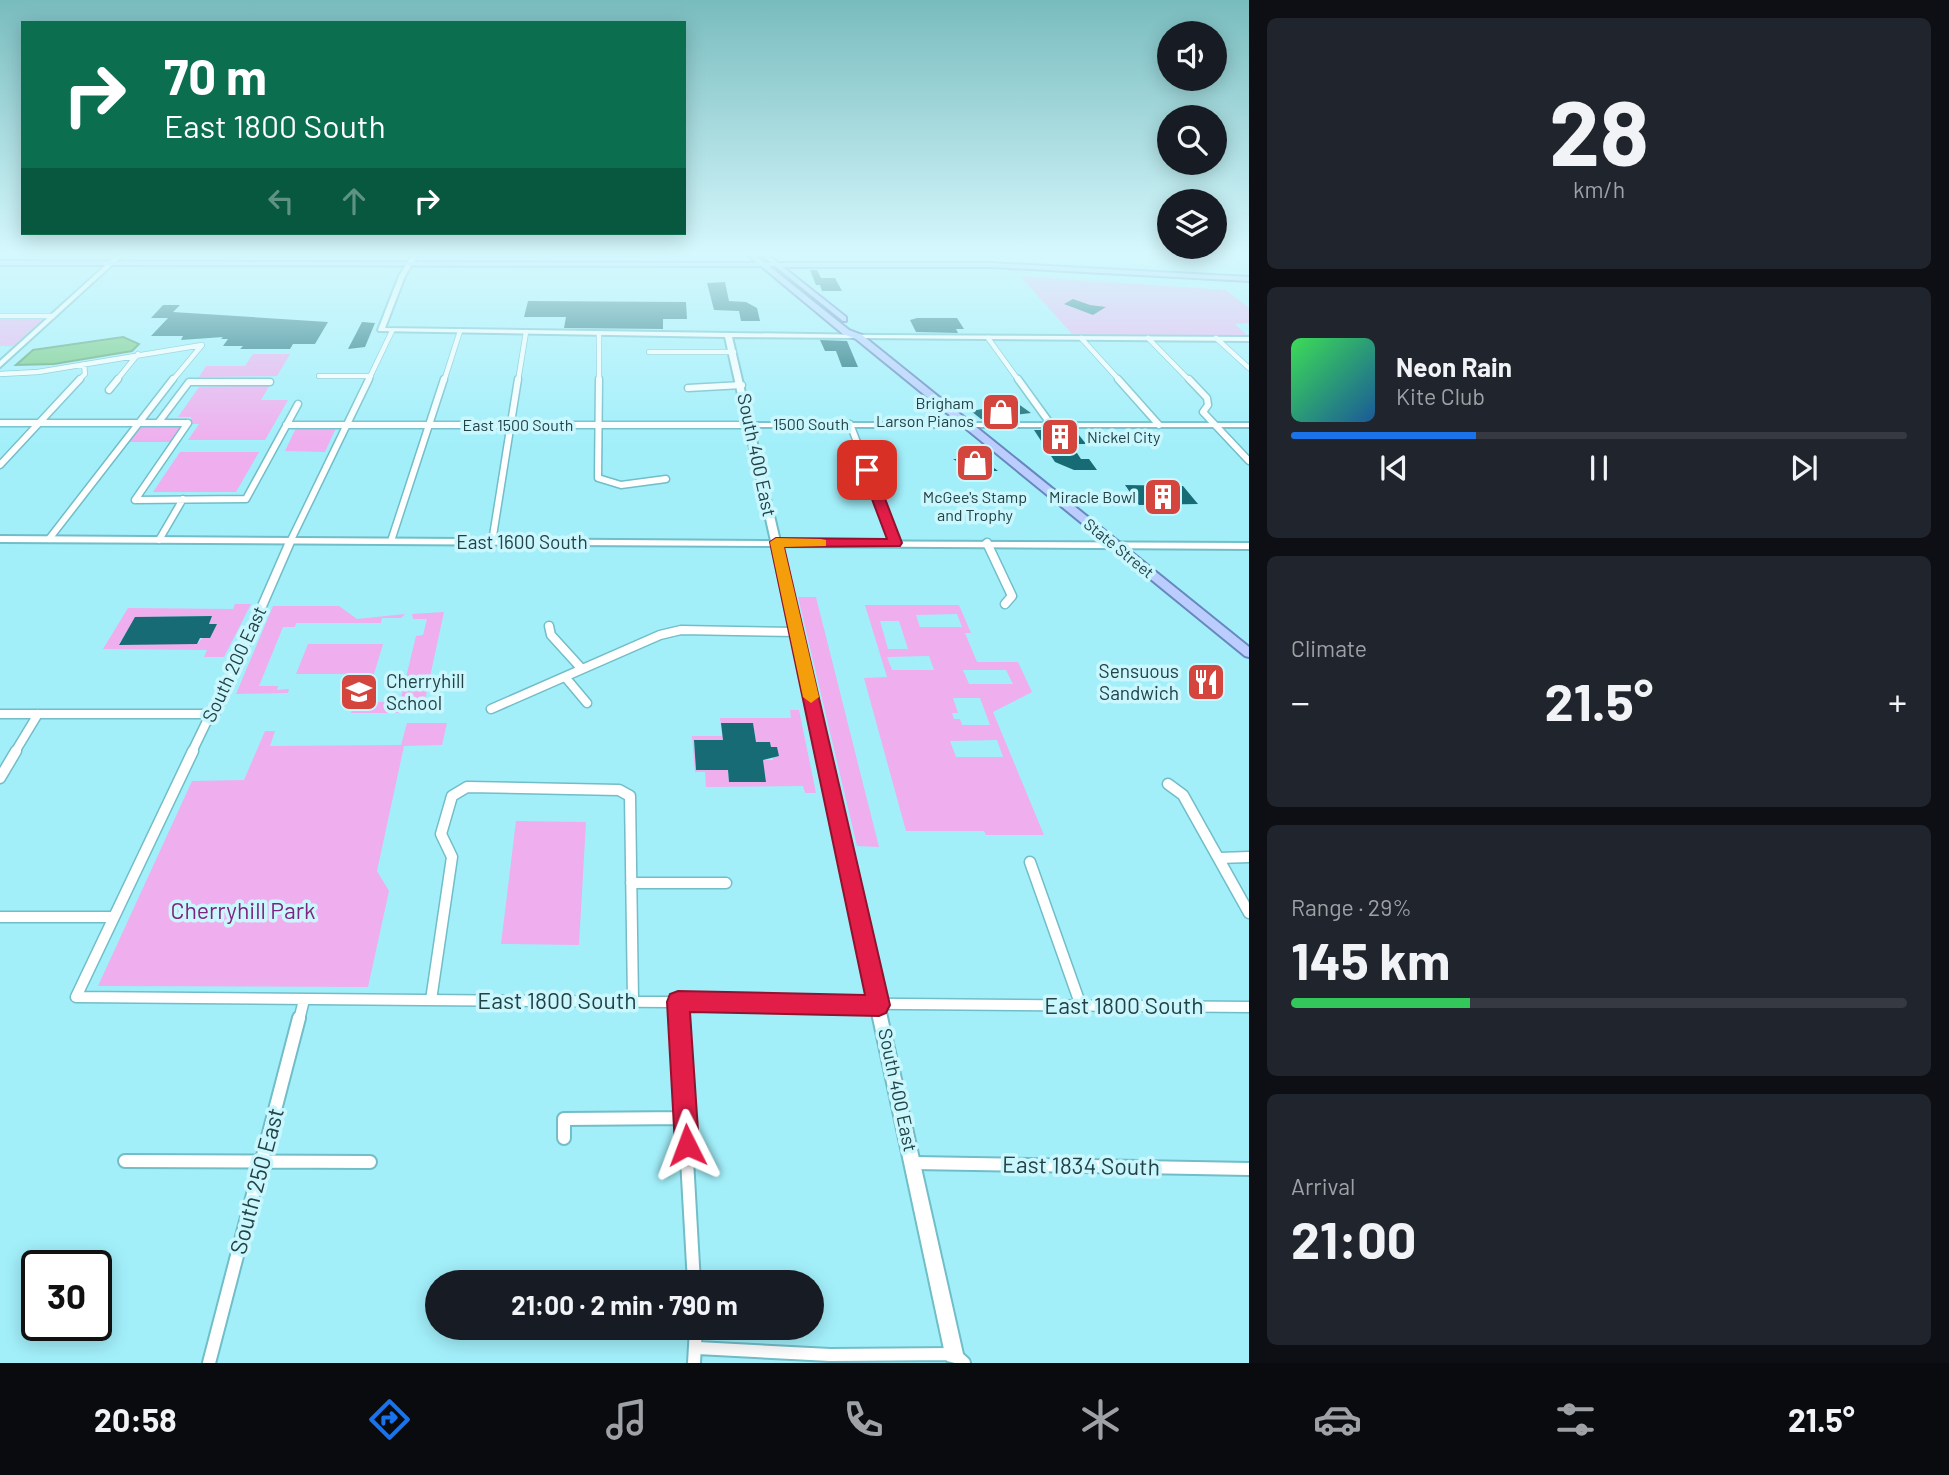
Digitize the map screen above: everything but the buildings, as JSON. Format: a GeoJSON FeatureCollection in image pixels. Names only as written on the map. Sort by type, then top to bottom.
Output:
{"type":"FeatureCollection","features":[{"type":"Feature","properties":{"kind":"main road","name":"State Street"},"geometry":{"type":"LineString","coordinates":[[828,318],[846,332],[859,337],[1249,653]]}},
{"type":"Feature","properties":{"kind":"main road","name":"State Street"},"geometry":{"type":"LineString","coordinates":[[843,318],[858,330],[859,337]]}},
{"type":"Feature","properties":{"kind":"street"},"geometry":{"type":"LineString","coordinates":[[0,365],[51,318]]}},
{"type":"Feature","properties":{"kind":"street"},"geometry":{"type":"LineString","coordinates":[[386,318],[381,330],[1249,339]]}},
{"type":"Feature","properties":{"kind":"street","name":"South 200 East"},"geometry":{"type":"LineString","coordinates":[[76,997],[206,723],[215,714],[290,541],[392,331]]}},
{"type":"Feature","properties":{"kind":"street"},"geometry":{"type":"LineString","coordinates":[[391,541],[460,331]]}},
{"type":"Feature","properties":{"kind":"street"},"geometry":{"type":"LineString","coordinates":[[492,542],[526,332]]}},
{"type":"Feature","properties":{"kind":"street"},"geometry":{"type":"LineString","coordinates":[[599,334],[600,481],[655,483],[666,479]]}},
{"type":"Feature","properties":{"kind":"street","name":"South 400 East"},"geometry":{"type":"LineString","coordinates":[[728,335],[742,385],[959,1359]]}},
{"type":"Feature","properties":{"kind":"street"},"geometry":{"type":"LineString","coordinates":[[988,338],[1052,426]]}},
{"type":"Feature","properties":{"kind":"street"},"geometry":{"type":"LineString","coordinates":[[1081,338],[1159,425]]}},
{"type":"Feature","properties":{"kind":"street"},"geometry":{"type":"LineString","coordinates":[[1148,338],[1208,398],[1203,412],[1249,461]]}},
{"type":"Feature","properties":{"kind":"street"},"geometry":{"type":"LineString","coordinates":[[1216,338],[1249,368]]}},
{"type":"Feature","properties":{"kind":"street"},"geometry":{"type":"LineString","coordinates":[[0,374],[38,372],[199,343],[202,345],[137,423],[50,539]]}},
{"type":"Feature","properties":{"kind":"street"},"geometry":{"type":"LineString","coordinates":[[649,352],[734,352]]}},
{"type":"Feature","properties":{"kind":"street"},"geometry":{"type":"LineString","coordinates":[[109,390],[138,354]]}},
{"type":"Feature","properties":{"kind":"street"},"geometry":{"type":"LineString","coordinates":[[0,465],[85,374],[84,364]]}},
{"type":"Feature","properties":{"kind":"street"},"geometry":{"type":"LineString","coordinates":[[319,376],[371,376]]}},
{"type":"Feature","properties":{"kind":"street"},"geometry":{"type":"LineString","coordinates":[[158,423],[189,382],[270,382]]}},
{"type":"Feature","properties":{"kind":"street"},"geometry":{"type":"LineString","coordinates":[[688,388],[742,385]]}},
{"type":"Feature","properties":{"kind":"street"},"geometry":{"type":"LineString","coordinates":[[0,423],[188,423],[135,500],[246,499],[298,404]]}},
{"type":"Feature","properties":{"kind":"street"},"geometry":{"type":"LineString","coordinates":[[850,424],[896,543]]}},
{"type":"Feature","properties":{"kind":"street","name":"East 1500 South"},"geometry":{"type":"LineString","coordinates":[[286,425],[750,425]]}},
{"type":"Feature","properties":{"kind":"street","name":"1500 South"},"geometry":{"type":"LineString","coordinates":[[750,425],[1249,425]]}},
{"type":"Feature","properties":{"kind":"street"},"geometry":{"type":"LineString","coordinates":[[159,540],[183,499]]}},
{"type":"Feature","properties":{"kind":"street","name":"East 1600 South"},"geometry":{"type":"LineString","coordinates":[[0,539],[1249,546]]}},
{"type":"Feature","properties":{"kind":"street"},"geometry":{"type":"LineString","coordinates":[[987,543],[1012,596],[1005,604]]}},
{"type":"Feature","properties":{"kind":"street"},"geometry":{"type":"LineString","coordinates":[[549,626],[551,635],[581,668]]}},
{"type":"Feature","properties":{"kind":"street"},"geometry":{"type":"LineString","coordinates":[[491,709],[660,635],[681,630],[797,632]]}},
{"type":"Feature","properties":{"kind":"street"},"geometry":{"type":"LineString","coordinates":[[566,678],[587,703]]}},
{"type":"Feature","properties":{"kind":"street"},"geometry":{"type":"LineString","coordinates":[[0,714],[215,714]]}},
{"type":"Feature","properties":{"kind":"street"},"geometry":{"type":"LineString","coordinates":[[0,778],[38,714]]}},
{"type":"Feature","properties":{"kind":"street"},"geometry":{"type":"LineString","coordinates":[[1168,784],[1183,795],[1249,914]]}},
{"type":"Feature","properties":{"kind":"street"},"geometry":{"type":"LineString","coordinates":[[431,1000],[452,857],[441,834],[450,800],[457,792],[467,787],[619,790],[628,793],[631,799],[633,1001]]}},
{"type":"Feature","properties":{"kind":"street"},"geometry":{"type":"LineString","coordinates":[[1219,858],[1249,857]]}},
{"type":"Feature","properties":{"kind":"street"},"geometry":{"type":"LineString","coordinates":[[1030,862],[1081,1006]]}},
{"type":"Feature","properties":{"kind":"street"},"geometry":{"type":"LineString","coordinates":[[631,883],[726,883]]}},
{"type":"Feature","properties":{"kind":"street"},"geometry":{"type":"LineString","coordinates":[[0,917],[114,917]]}},
{"type":"Feature","properties":{"kind":"street","name":"East 1800 South"},"geometry":{"type":"LineString","coordinates":[[76,997],[1249,1007]]}},
{"type":"Feature","properties":{"kind":"street","name":"South 250 East"},"geometry":{"type":"LineString","coordinates":[[209,1363],[304,1000]]}},
{"type":"Feature","properties":{"kind":"street"},"geometry":{"type":"LineString","coordinates":[[678,1002],[693,1270]]}},
{"type":"Feature","properties":{"kind":"street"},"geometry":{"type":"LineString","coordinates":[[564,1138],[564,1119],[685,1118]]}},
{"type":"Feature","properties":{"kind":"street"},"geometry":{"type":"LineString","coordinates":[[125,1161],[370,1162]]}},
{"type":"Feature","properties":{"kind":"street","name":"East 1834 South"},"geometry":{"type":"LineString","coordinates":[[914,1163],[1249,1169]]}},
{"type":"Feature","properties":{"kind":"street"},"geometry":{"type":"LineString","coordinates":[[694,1363],[697,1340]]}},
{"type":"Feature","properties":{"kind":"street"},"geometry":{"type":"LineString","coordinates":[[697,1348],[830,1359],[959,1359]]}},
{"type":"Feature","properties":{"kind":"green space"},"geometry":{"type":"Polygon","coordinates":[[[0,318],[45,318],[13,346],[0,346],[0,318]]]}},
{"type":"Feature","properties":{"kind":"green space"},"geometry":{"type":"Polygon","coordinates":[[[1057,318],[1249,318],[1249,323],[1235,324],[1248,336],[1073,335],[1057,318]]]}},
{"type":"Feature","properties":{"kind":"green space"},"geometry":{"type":"Polygon","coordinates":[[[253,354],[290,354],[277,376],[199,377],[206,366],[245,366],[253,354]]]}},
{"type":"Feature","properties":{"kind":"green space"},"geometry":{"type":"Polygon","coordinates":[[[270,385],[261,400],[288,400],[265,440],[188,440],[199,424],[191,424],[191,417],[178,417],[199,387],[270,385]]]}},
{"type":"Feature","properties":{"kind":"green space"},"geometry":{"type":"Polygon","coordinates":[[[142,425],[182,425],[171,442],[129,442],[142,425]]]}},
{"type":"Feature","properties":{"kind":"green space"},"geometry":{"type":"Polygon","coordinates":[[[296,428],[336,428],[325,452],[285,451],[296,428]]]}},
{"type":"Feature","properties":{"kind":"green space"},"geometry":{"type":"Polygon","coordinates":[[[180,452],[259,452],[236,492],[153,492],[180,452]]]}},
{"type":"Feature","properties":{"kind":"green space"},"geometry":{"type":"Polygon","coordinates":[[[798,597],[816,597],[879,847],[857,846],[798,597]]]}},
{"type":"Feature","properties":{"kind":"green space"},"geometry":{"type":"Polygon","coordinates":[[[235,604],[251,604],[224,657],[204,657],[207,650],[103,649],[128,608],[233,609],[235,604]],[[212,616],[136,617],[119,644],[197,644],[216,624],[209,624],[212,616]]]}},
{"type":"Feature","properties":{"kind":"green space"},"geometry":{"type":"Polygon","coordinates":[[[865,605],[959,605],[971,633],[965,633],[977,662],[1018,662],[1032,692],[993,712],[1044,835],[986,835],[984,831],[906,831],[864,678],[887,677],[865,605]],[[957,614],[916,615],[920,627],[962,627],[957,614]],[[880,621],[888,649],[908,649],[899,621],[880,621]],[[929,656],[887,657],[892,670],[934,670],[929,656]],[[963,670],[969,684],[1013,684],[1006,670],[963,670]],[[953,698],[958,713],[952,713],[954,719],[960,719],[962,725],[990,725],[980,698],[953,698]],[[997,740],[950,741],[956,757],[1003,757],[997,740]]]}},
{"type":"Feature","properties":{"kind":"green space"},"geometry":{"type":"Polygon","coordinates":[[[273,606],[339,606],[357,619],[405,614],[401,618],[382,618],[381,623],[296,623],[295,627],[283,627],[259,686],[278,686],[277,690],[289,689],[288,693],[236,694],[273,606]]]}},
{"type":"Feature","properties":{"kind":"green space"},"geometry":{"type":"Polygon","coordinates":[[[444,612],[423,709],[416,713],[351,713],[355,702],[400,702],[416,636],[423,635],[427,619],[413,619],[412,614],[444,612]]]}},
{"type":"Feature","properties":{"kind":"green space"},"geometry":{"type":"Polygon","coordinates":[[[308,644],[383,644],[374,674],[296,674],[308,644]]]}},
{"type":"Feature","properties":{"kind":"green space"},"geometry":{"type":"Polygon","coordinates":[[[790,710],[799,710],[816,793],[805,793],[803,786],[706,787],[705,772],[695,772],[692,736],[722,736],[720,718],[791,718],[790,710]],[[722,723],[723,740],[694,740],[696,770],[728,770],[729,782],[766,782],[765,773],[760,772],[758,760],[773,760],[773,756],[779,756],[777,748],[771,747],[770,742],[756,742],[753,723],[722,723]]]}},
{"type":"Feature","properties":{"kind":"green space","name":"Cherryhill Park"},"geometry":{"type":"Polygon","coordinates":[[[407,723],[447,723],[442,745],[404,746],[377,871],[389,891],[368,987],[98,986],[192,781],[244,780],[265,731],[275,731],[270,746],[401,745],[407,723]]]}},
{"type":"Feature","properties":{"kind":"green space"},"geometry":{"type":"Polygon","coordinates":[[[516,821],[586,822],[579,945],[501,944],[516,821]]]}},
{"type":"Feature","properties":{"kind":"shaded area"},"geometry":{"type":"Polygon","coordinates":[[[123,337],[139,344],[132,351],[54,364],[16,365],[33,350],[123,337]]]}},
{"type":"Feature","properties":{"kind":"slow traffic"},"geometry":{"type":"LineString","coordinates":[[811,697],[776,542],[821,543]]}},
{"type":"Feature","properties":{"kind":"place","name":"Brigham Larson Pianos"},"geometry":{"type":"Point","coordinates":[1001,412]}},
{"type":"Feature","properties":{"kind":"place","name":"Nickel City"},"geometry":{"type":"Point","coordinates":[1060,437]}},
{"type":"Feature","properties":{"kind":"place","name":"McGee's Stamp and Trophy"},"geometry":{"type":"Point","coordinates":[975,463]}},
{"type":"Feature","properties":{"kind":"place","name":"Miracle Bowl"},"geometry":{"type":"Point","coordinates":[1163,497]}},
{"type":"Feature","properties":{"kind":"place","name":"Sensuous Sandwich"},"geometry":{"type":"Point","coordinates":[1206,682]}},
{"type":"Feature","properties":{"kind":"place","name":"Cherryhill School"},"geometry":{"type":"Point","coordinates":[359,692]}},
{"type":"Feature","properties":{"kind":"route"},"geometry":{"type":"LineString","coordinates":[[687,1145],[678,1002],[879,1005],[776,542],[896,543],[867,470]]}}]}
